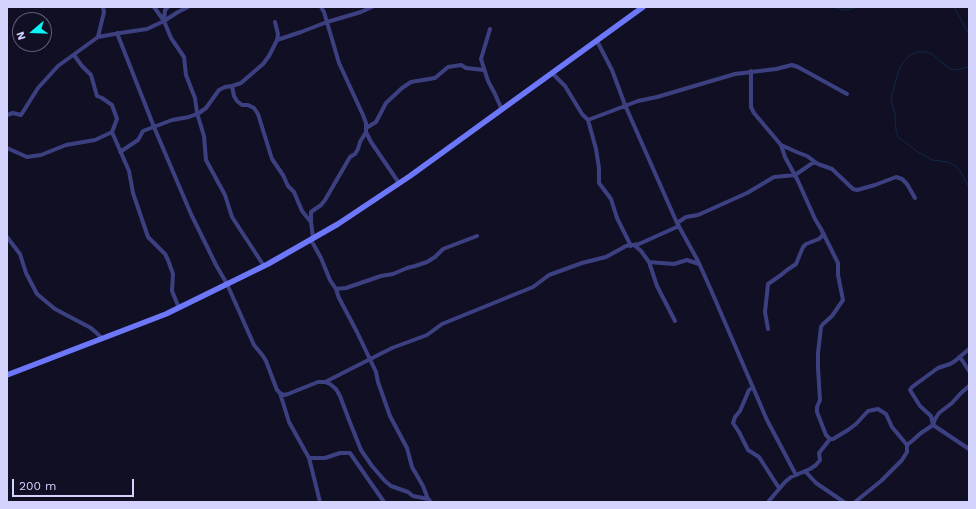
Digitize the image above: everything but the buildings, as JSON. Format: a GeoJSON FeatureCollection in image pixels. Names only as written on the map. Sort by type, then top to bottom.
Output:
{"type":"FeatureCollection","features":[{"type":"Feature","properties":{"kind":"main road"},"geometry":{"type":"LineString","coordinates":[[7,375],[166,314],[264,266],[338,224],[399,184],[643,7]]}},
{"type":"Feature","properties":{"kind":"street"},"geometry":{"type":"LineString","coordinates":[[98,38],[104,12],[103,7]]}},
{"type":"Feature","properties":{"kind":"street"},"geometry":{"type":"LineString","coordinates":[[154,7],[164,22],[171,38],[184,57],[186,75],[195,98],[197,114],[204,136],[206,160],[225,195],[232,216],[264,266]]}},
{"type":"Feature","properties":{"kind":"street"},"geometry":{"type":"LineString","coordinates":[[164,22],[165,10],[168,7]]}},
{"type":"Feature","properties":{"kind":"street"},"geometry":{"type":"LineString","coordinates":[[7,115],[12,113],[21,115],[38,88],[58,66],[98,38],[116,33],[147,29],[164,22],[188,7]]}},
{"type":"Feature","properties":{"kind":"street"},"geometry":{"type":"LineString","coordinates":[[321,7],[339,63],[366,122],[366,130],[371,142],[399,184]]}},
{"type":"Feature","properties":{"kind":"street"},"geometry":{"type":"LineString","coordinates":[[277,40],[372,7]]}},
{"type":"Feature","properties":{"kind":"street"},"geometry":{"type":"LineString","coordinates":[[120,152],[138,140],[143,130],[172,120],[190,117],[197,114],[206,108],[219,90],[241,83],[263,64],[269,56],[277,40],[278,34],[275,22]]}},
{"type":"Feature","properties":{"kind":"street"},"geometry":{"type":"LineString","coordinates":[[490,29],[481,59],[488,81],[502,110]]}},
{"type":"Feature","properties":{"kind":"street"},"geometry":{"type":"LineString","coordinates":[[116,33],[191,214],[216,265],[228,284],[250,338],[266,361],[277,390],[280,393],[289,422],[309,458],[320,502]]}},
{"type":"Feature","properties":{"kind":"street"},"geometry":{"type":"LineString","coordinates":[[597,41],[612,70],[625,105],[678,224],[711,290],[767,420],[796,475]]}},
{"type":"Feature","properties":{"kind":"street"},"geometry":{"type":"LineString","coordinates":[[74,55],[91,75],[97,96],[112,105],[117,118],[112,132],[129,171],[133,193],[148,237],[166,254],[173,274],[172,291],[179,308]]}},
{"type":"Feature","properties":{"kind":"street"},"geometry":{"type":"LineString","coordinates":[[429,501],[423,486],[412,467],[406,448],[390,416],[376,372],[339,298],[336,289],[330,280],[312,239],[311,212],[325,200],[350,157],[355,154],[358,149],[366,130],[376,122],[386,103],[402,88],[411,82],[435,78],[448,67],[461,65],[466,68],[484,70]]}},
{"type":"Feature","properties":{"kind":"street"},"geometry":{"type":"LineString","coordinates":[[588,120],[625,105],[735,74],[776,69],[792,65],[847,94]]}},
{"type":"Feature","properties":{"kind":"street"},"geometry":{"type":"LineString","coordinates":[[751,71],[751,107],[756,116],[781,145],[785,157],[815,219],[838,262],[838,275],[843,300],[832,316],[821,327],[818,353],[820,400],[817,407],[817,412],[826,435],[830,440]]}},
{"type":"Feature","properties":{"kind":"street"},"geometry":{"type":"LineString","coordinates":[[552,73],[565,86],[582,114],[588,120],[596,149],[599,168],[599,183],[611,199],[617,218],[632,245],[641,251],[649,262],[657,286],[675,321]]}},
{"type":"Feature","properties":{"kind":"street"},"geometry":{"type":"LineString","coordinates":[[232,86],[234,96],[237,101],[242,105],[248,105],[254,108],[258,114],[272,159],[283,175],[288,186],[294,192],[302,211],[311,222]]}},
{"type":"Feature","properties":{"kind":"street"},"geometry":{"type":"LineString","coordinates":[[7,148],[28,157],[41,155],[66,145],[96,140],[112,132]]}},
{"type":"Feature","properties":{"kind":"street"},"geometry":{"type":"LineString","coordinates":[[781,145],[807,156],[818,164],[832,169],[853,189],[857,190],[875,185],[896,177],[902,179],[907,184],[915,198]]}},
{"type":"Feature","properties":{"kind":"street"},"geometry":{"type":"LineString","coordinates":[[325,382],[392,348],[427,335],[442,324],[533,287],[549,275],[582,262],[606,257],[626,246],[639,244],[678,224],[686,217],[698,215],[747,193],[774,177],[795,175],[814,162]]}},
{"type":"Feature","properties":{"kind":"street"},"geometry":{"type":"LineString","coordinates":[[768,329],[765,312],[768,284],[796,264],[803,247],[806,244],[819,239],[824,234]]}},
{"type":"Feature","properties":{"kind":"street"},"geometry":{"type":"LineString","coordinates":[[7,236],[20,254],[26,273],[37,294],[56,310],[91,328],[102,338]]}},
{"type":"Feature","properties":{"kind":"street"},"geometry":{"type":"LineString","coordinates":[[336,289],[346,288],[421,264],[431,260],[443,249],[477,236]]}},
{"type":"Feature","properties":{"kind":"street"},"geometry":{"type":"LineString","coordinates":[[649,262],[674,264],[687,260],[699,264]]}},
{"type":"Feature","properties":{"kind":"street"},"geometry":{"type":"LineString","coordinates":[[969,349],[950,364],[938,368],[910,390],[920,406],[931,416],[933,425],[969,449]]}},
{"type":"Feature","properties":{"kind":"street"},"geometry":{"type":"LineString","coordinates":[[959,357],[969,371]]}},
{"type":"Feature","properties":{"kind":"street"},"geometry":{"type":"LineString","coordinates":[[280,393],[284,395],[318,382],[330,384],[336,389],[340,396],[361,450],[372,466],[391,486],[408,492],[413,496],[429,501]]}},
{"type":"Feature","properties":{"kind":"street"},"geometry":{"type":"LineString","coordinates":[[907,445],[933,425],[939,413],[952,403],[961,392],[969,386]]}},
{"type":"Feature","properties":{"kind":"street"},"geometry":{"type":"LineString","coordinates":[[753,387],[749,390],[733,423],[748,450],[759,457],[779,488]]}},
{"type":"Feature","properties":{"kind":"street"},"geometry":{"type":"LineString","coordinates":[[768,502],[772,500],[779,488],[791,477],[816,465],[820,460],[820,453],[830,440],[856,424],[868,411],[878,409],[886,414],[892,427],[907,445],[907,452],[902,460],[881,481],[855,502]]}},
{"type":"Feature","properties":{"kind":"street"},"geometry":{"type":"LineString","coordinates":[[309,458],[325,458],[340,453],[350,453],[384,502]]}},
{"type":"Feature","properties":{"kind":"street"},"geometry":{"type":"LineString","coordinates":[[805,471],[816,483],[844,502]]}},
{"type":"Feature","properties":{"kind":"waterway"},"geometry":{"type":"LineString","coordinates":[[834,7],[844,10],[858,7]]}},
{"type":"Feature","properties":{"kind":"waterway"},"geometry":{"type":"LineString","coordinates":[[954,7],[969,33]]}},
{"type":"Feature","properties":{"kind":"waterway"},"geometry":{"type":"LineString","coordinates":[[969,67],[957,70],[950,69],[932,54],[917,52],[910,55],[900,67],[891,99],[895,114],[898,137],[918,152],[932,160],[948,162],[955,166],[960,171],[969,187]]}}]}
